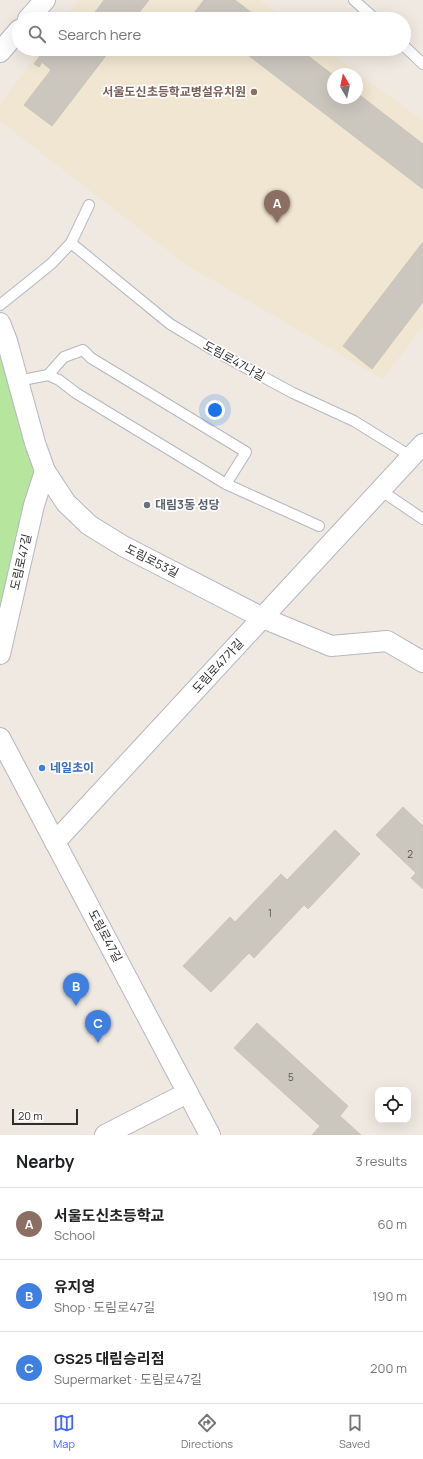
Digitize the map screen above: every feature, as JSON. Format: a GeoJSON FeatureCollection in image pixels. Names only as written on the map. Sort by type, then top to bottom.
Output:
{"type":"FeatureCollection","features":[{"type":"Feature","properties":{"kind":"street"},"geometry":{"type":"LineString","coordinates":[[34,12],[44,0]]}},
{"type":"Feature","properties":{"kind":"street"},"geometry":{"type":"LineString","coordinates":[[0,52],[12,38]]}},
{"type":"Feature","properties":{"kind":"street","name":"도림로53길"},"geometry":{"type":"LineString","coordinates":[[0,323],[7,341],[35,443],[45,471],[66,503],[89,524],[123,546],[263,618],[331,646],[387,641],[423,662]]}},
{"type":"Feature","properties":{"kind":"street","name":"도림로47가길"},"geometry":{"type":"LineString","coordinates":[[55,842],[417,451]]}},
{"type":"Feature","properties":{"kind":"street","name":"도림로47길"},"geometry":{"type":"LineString","coordinates":[[0,654],[34,506],[45,471]]}},
{"type":"Feature","properties":{"kind":"street","name":"도림로47길"},"geometry":{"type":"LineString","coordinates":[[1,744],[55,842],[210,1135]]}},
{"type":"Feature","properties":{"kind":"street"},"geometry":{"type":"LineString","coordinates":[[105,1135],[187,1093]]}},
{"type":"Feature","properties":{"kind":"lane"},"geometry":{"type":"LineString","coordinates":[[354,0],[367,12]]}},
{"type":"Feature","properties":{"kind":"lane"},"geometry":{"type":"LineString","coordinates":[[411,53],[423,64]]}},
{"type":"Feature","properties":{"kind":"lane"},"geometry":{"type":"LineString","coordinates":[[0,305],[51,264],[71,244],[89,206]]}},
{"type":"Feature","properties":{"kind":"lane","name":"도림로47나길"},"geometry":{"type":"LineString","coordinates":[[71,244],[170,324],[215,352],[293,393],[417,451]]}},
{"type":"Feature","properties":{"kind":"lane"},"geometry":{"type":"LineString","coordinates":[[48,375],[64,357],[83,350],[91,358],[246,452],[226,484]]}},
{"type":"Feature","properties":{"kind":"lane"},"geometry":{"type":"LineString","coordinates":[[18,380],[48,375],[59,380],[76,393],[226,484],[319,526]]}},
{"type":"Feature","properties":{"kind":"lane"},"geometry":{"type":"LineString","coordinates":[[380,490],[423,519]]}},
{"type":"Feature","properties":{"kind":"shaded area"},"geometry":{"type":"Polygon","coordinates":[[[78,0],[260,0],[276,12],[69,12],[78,0]]]}},
{"type":"Feature","properties":{"kind":"shaded area"},"geometry":{"type":"Polygon","coordinates":[[[36,56],[335,56],[352,68],[327,68],[327,104],[363,104],[363,76],[423,121],[423,326],[383,379],[185,264],[0,121],[0,105],[36,56]]]}},
{"type":"Feature","properties":{"kind":"green space"},"geometry":{"type":"Polygon","coordinates":[[[0,351],[36,471],[0,624],[0,351]]]}},
{"type":"Feature","properties":{"kind":"building"},"geometry":{"type":"Polygon","coordinates":[[[104,0],[149,0],[140,12],[95,12],[104,0]]]}},
{"type":"Feature","properties":{"kind":"building"},"geometry":{"type":"Polygon","coordinates":[[[204,0],[235,0],[251,12],[195,12],[204,0]]]}},
{"type":"Feature","properties":{"kind":"building"},"geometry":{"type":"Polygon","coordinates":[[[40,56],[106,56],[52,126],[24,105],[51,70],[42,62],[39,67],[34,64],[40,56]]]}},
{"type":"Feature","properties":{"kind":"building"},"geometry":{"type":"Polygon","coordinates":[[[249,56],[308,56],[327,70],[327,104],[363,104],[363,98],[423,144],[423,189],[249,56]]]}},
{"type":"Feature","properties":{"kind":"building"},"geometry":{"type":"Polygon","coordinates":[[[423,242],[423,302],[372,369],[343,346],[423,242]]]}},
{"type":"Feature","properties":{"kind":"building"},"geometry":{"type":"Polygon","coordinates":[[[403,807],[423,826],[423,889],[411,878],[416,873],[376,835],[403,807]]]}},
{"type":"Feature","properties":{"kind":"building"},"geometry":{"type":"Polygon","coordinates":[[[335,830],[360,854],[308,909],[304,905],[254,958],[249,953],[211,992],[183,966],[230,917],[235,922],[281,874],[287,880],[335,830]]]}},
{"type":"Feature","properties":{"kind":"building"},"geometry":{"type":"Polygon","coordinates":[[[257,1023],[348,1106],[340,1116],[361,1135],[312,1135],[320,1126],[234,1048],[257,1023]]]}},
{"type":"Feature","properties":{"kind":"place","name":"서울도신초등학교병설유치원"},"geometry":{"type":"Point","coordinates":[254,92]}},
{"type":"Feature","properties":{"kind":"place","name":"서울도신초등학교"},"geometry":{"type":"Point","coordinates":[277,223]}},
{"type":"Feature","properties":{"kind":"place","name":"대림3동 성당"},"geometry":{"type":"Point","coordinates":[147,505]}},
{"type":"Feature","properties":{"kind":"place","name":"네일초이"},"geometry":{"type":"Point","coordinates":[42,768]}},
{"type":"Feature","properties":{"kind":"place","name":"유지영"},"geometry":{"type":"Point","coordinates":[76,1006]}},
{"type":"Feature","properties":{"kind":"place","name":"GS25 대림승리점"},"geometry":{"type":"Point","coordinates":[98,1043]}}]}
